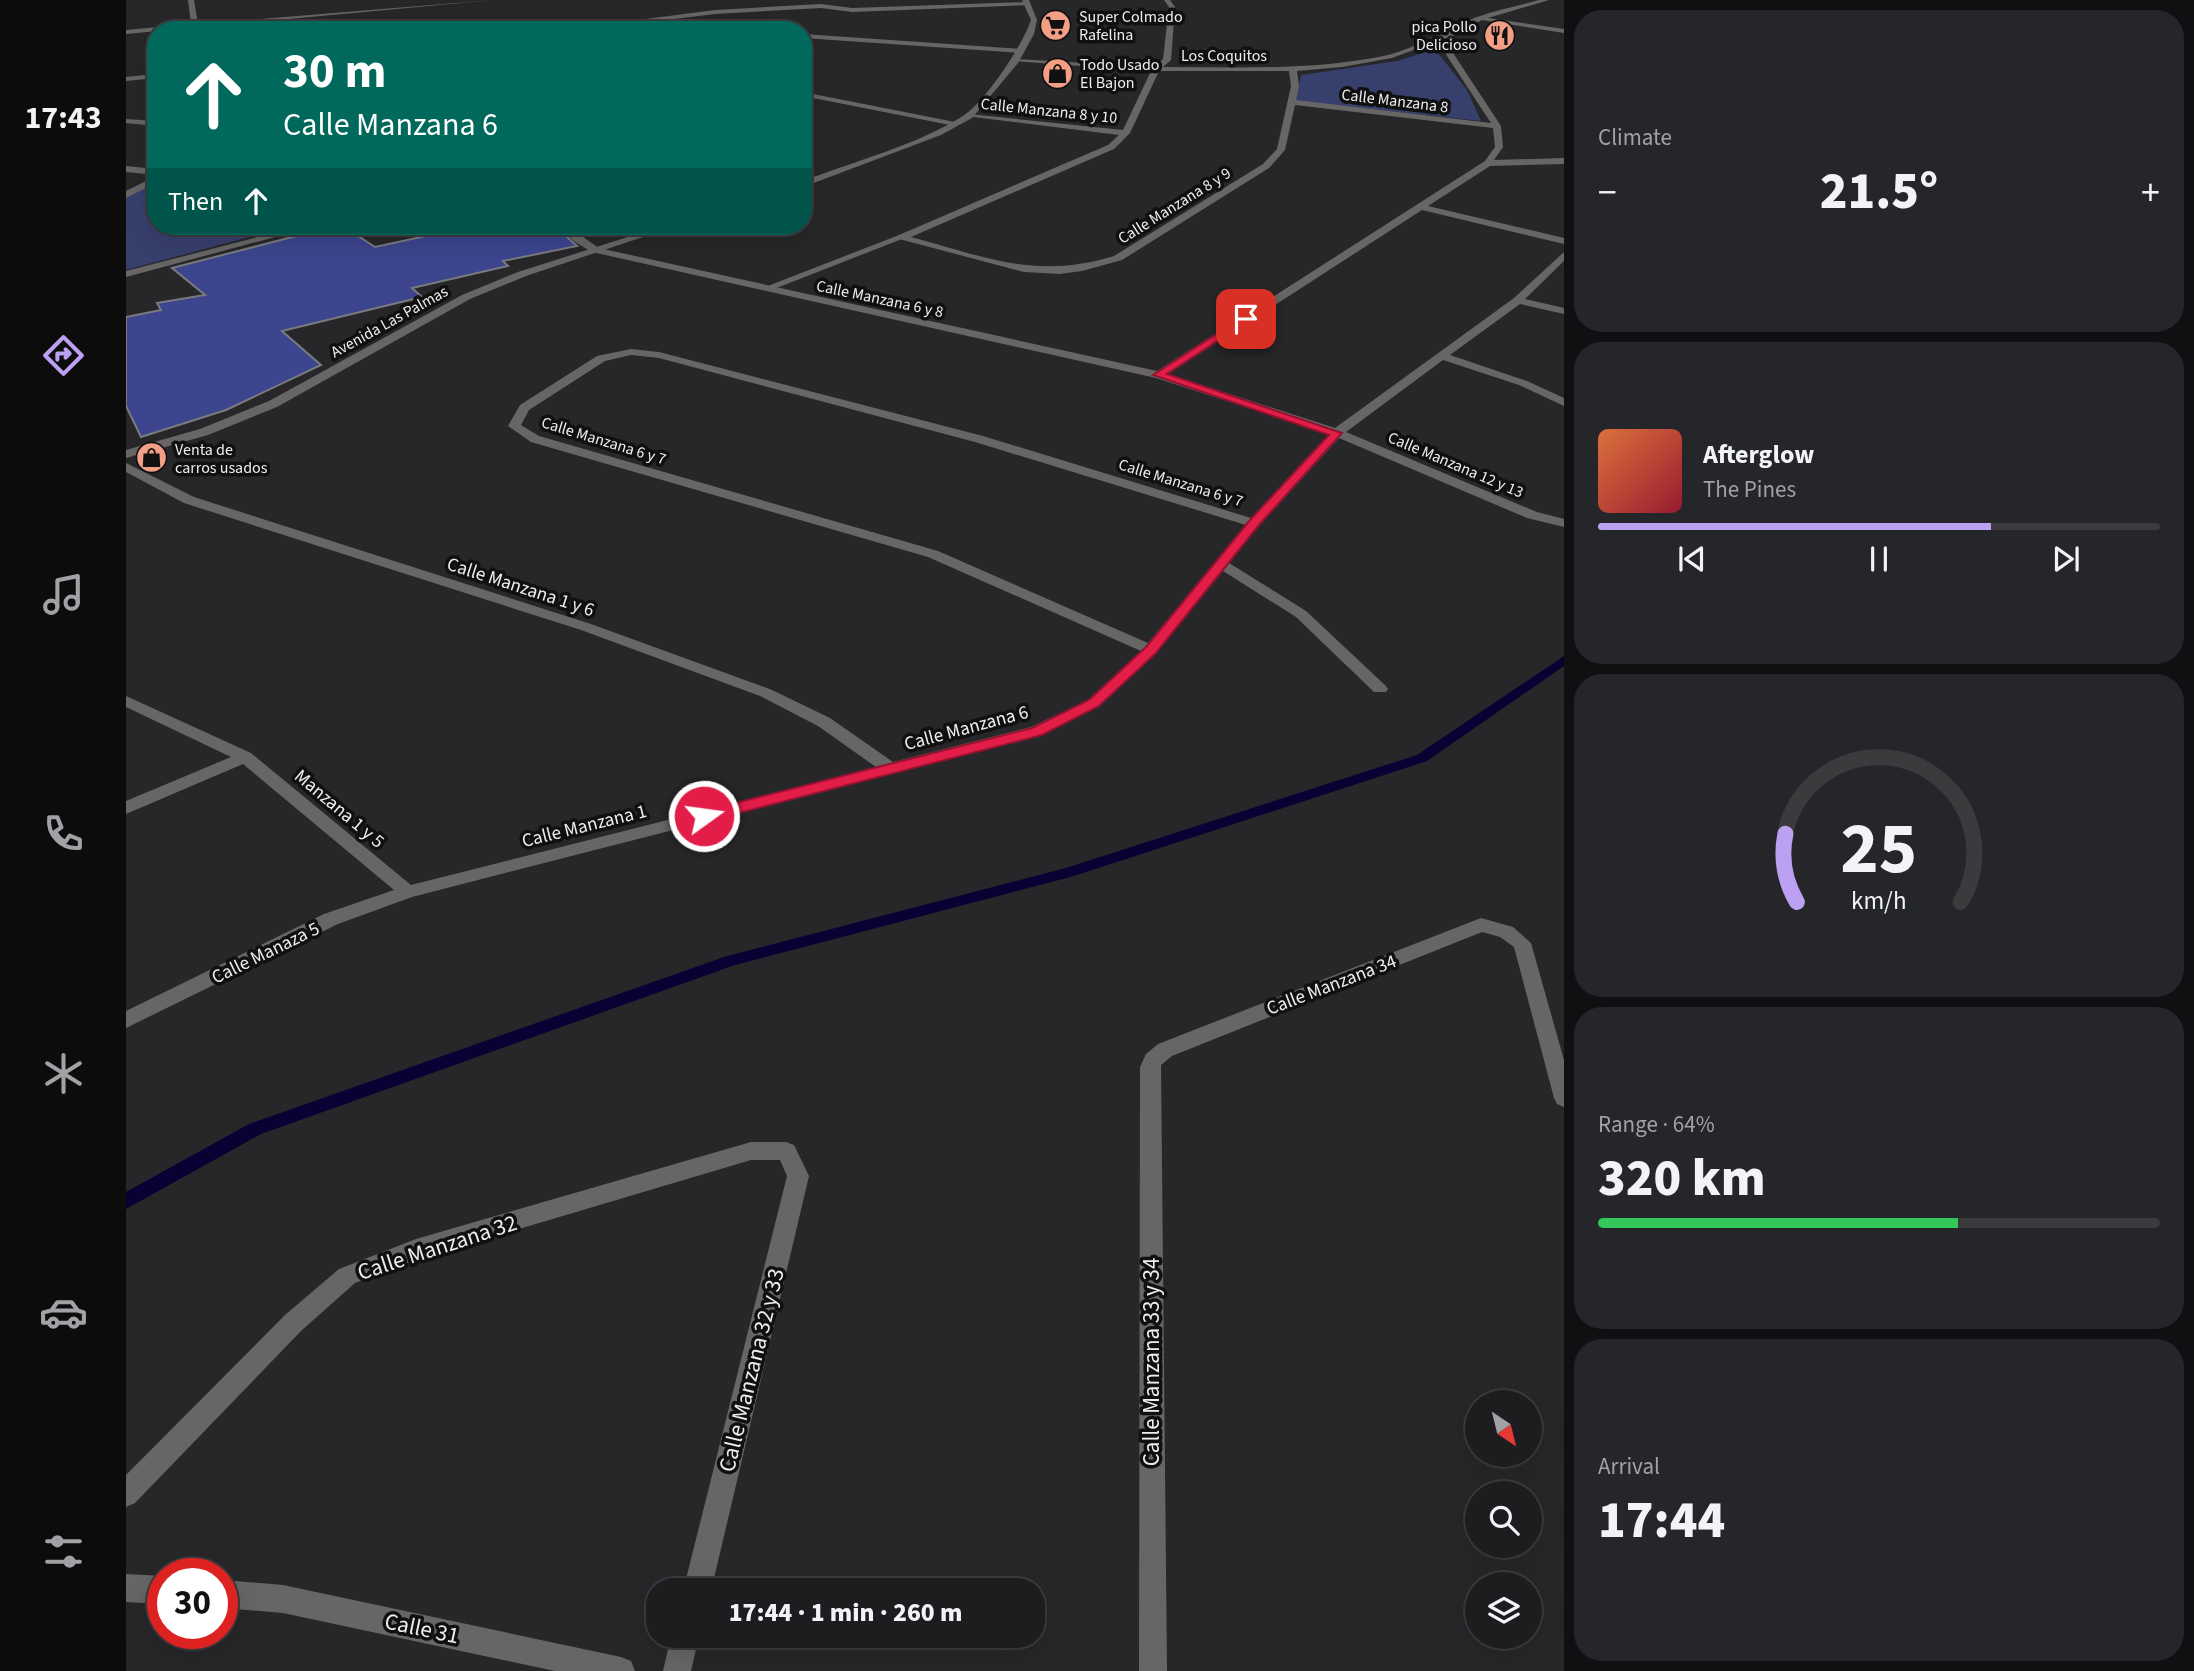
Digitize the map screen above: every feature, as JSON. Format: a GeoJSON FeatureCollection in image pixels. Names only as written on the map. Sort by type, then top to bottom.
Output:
{"type":"FeatureCollection","features":[{"type":"Feature","properties":{"kind":"street"},"geometry":{"type":"LineString","coordinates":[[191,0],[194,21]]}},
{"type":"Feature","properties":{"kind":"street"},"geometry":{"type":"LineString","coordinates":[[349,12],[386,0]]}},
{"type":"Feature","properties":{"kind":"street"},"geometry":{"type":"LineString","coordinates":[[250,21],[490,0]]}},
{"type":"Feature","properties":{"kind":"street"},"geometry":{"type":"LineString","coordinates":[[765,289],[902,237],[1111,147],[1126,132],[1156,69],[1167,60],[1172,7],[1167,0]]}},
{"type":"Feature","properties":{"kind":"street","name":"Los Coquitos"},"geometry":{"type":"LineString","coordinates":[[1015,61],[1156,69],[1293,69],[1342,65],[1392,56],[1450,34],[1478,19],[1546,0]]}},
{"type":"Feature","properties":{"kind":"street"},"geometry":{"type":"LineString","coordinates":[[640,21],[822,3],[852,10],[1027,2],[1034,20],[1021,51],[969,116],[939,133],[812,181]]}},
{"type":"Feature","properties":{"kind":"street"},"geometry":{"type":"LineString","coordinates":[[1478,19],[1564,31]]}},
{"type":"Feature","properties":{"kind":"street"},"geometry":{"type":"LineString","coordinates":[[126,32],[147,30]]}},
{"type":"Feature","properties":{"kind":"street"},"geometry":{"type":"LineString","coordinates":[[1159,375],[1488,163],[1499,147],[1497,126],[1449,53],[1450,34]]}},
{"type":"Feature","properties":{"kind":"street"},"geometry":{"type":"LineString","coordinates":[[812,37],[1021,51]]}},
{"type":"Feature","properties":{"kind":"street","name":"Calle Manzana 8 y 9"},"geometry":{"type":"LineString","coordinates":[[902,237],[1037,270],[1058,272],[1092,267],[1118,258],[1266,166],[1281,150],[1295,86],[1293,69]]}},
{"type":"Feature","properties":{"kind":"street"},"geometry":{"type":"LineString","coordinates":[[126,79],[147,77]]}},
{"type":"Feature","properties":{"kind":"street"},"geometry":{"type":"LineString","coordinates":[[812,96],[955,124]]}},
{"type":"Feature","properties":{"kind":"street","name":"Calle Manzana 8"},"geometry":{"type":"LineString","coordinates":[[1291,102],[1497,126]]}},
{"type":"Feature","properties":{"kind":"street","name":"Calle Manzana 8 y 10"},"geometry":{"type":"LineString","coordinates":[[969,116],[1126,132]]}},
{"type":"Feature","properties":{"kind":"street"},"geometry":{"type":"LineString","coordinates":[[126,121],[147,123]]}},
{"type":"Feature","properties":{"kind":"street"},"geometry":{"type":"LineString","coordinates":[[1488,163],[1564,161]]}},
{"type":"Feature","properties":{"kind":"street"},"geometry":{"type":"LineString","coordinates":[[126,169],[147,171]]}},
{"type":"Feature","properties":{"kind":"street"},"geometry":{"type":"LineString","coordinates":[[126,195],[147,184]]}},
{"type":"Feature","properties":{"kind":"street"},"geometry":{"type":"LineString","coordinates":[[1421,207],[1564,241]]}},
{"type":"Feature","properties":{"kind":"street"},"geometry":{"type":"LineString","coordinates":[[126,274],[276,235]]}},
{"type":"Feature","properties":{"kind":"street"},"geometry":{"type":"LineString","coordinates":[[572,235],[596,250]]}},
{"type":"Feature","properties":{"kind":"street","name":"Avenida Las Palmas"},"geometry":{"type":"LineString","coordinates":[[126,454],[204,432],[273,404],[466,297],[522,274],[643,235]]}},
{"type":"Feature","properties":{"kind":"street","name":"Calle Manzana 6 y 8"},"geometry":{"type":"LineString","coordinates":[[596,250],[1159,375],[1337,433]]}},
{"type":"Feature","properties":{"kind":"street"},"geometry":{"type":"LineString","coordinates":[[1254,523],[1337,433],[1518,300],[1564,255]]}},
{"type":"Feature","properties":{"kind":"street"},"geometry":{"type":"LineString","coordinates":[[1518,300],[1564,311]]}},
{"type":"Feature","properties":{"kind":"street","name":"Calle Manzana 6 y 7"},"geometry":{"type":"LineString","coordinates":[[1151,650],[933,554],[535,439],[514,426],[524,408],[601,358],[631,352],[659,355],[979,439],[1254,523]]}},
{"type":"Feature","properties":{"kind":"street"},"geometry":{"type":"LineString","coordinates":[[1441,356],[1523,383],[1564,402]]}},
{"type":"Feature","properties":{"kind":"street","name":"Calle Manzana 12 y 13"},"geometry":{"type":"LineString","coordinates":[[1337,433],[1532,515],[1564,523]]}},
{"type":"Feature","properties":{"kind":"street","name":"Calle Manzana 1 y 6"},"geometry":{"type":"LineString","coordinates":[[126,467],[188,500],[586,627],[766,692],[824,722],[891,769]]}},
{"type":"Feature","properties":{"kind":"street","name":"Calle Manzana 6"},"geometry":{"type":"LineString","coordinates":[[891,769],[1037,731],[1094,703],[1151,650],[1254,523]]}},
{"type":"Feature","properties":{"kind":"street"},"geometry":{"type":"LineString","coordinates":[[1221,564],[1273,594],[1301,614],[1380,689]]}},
{"type":"Feature","properties":{"kind":"street","name":"Manzana 1 y 5"},"geometry":{"type":"LineString","coordinates":[[126,701],[245,757],[408,891]]}},
{"type":"Feature","properties":{"kind":"street"},"geometry":{"type":"LineString","coordinates":[[126,808],[245,757]]}},
{"type":"Feature","properties":{"kind":"street","name":"Calle Manzana 1"},"geometry":{"type":"LineString","coordinates":[[408,891],[891,769]]}},
{"type":"Feature","properties":{"kind":"street","name":"Calle Manaza 5"},"geometry":{"type":"LineString","coordinates":[[126,1020],[331,919],[408,891]]}},
{"type":"Feature","properties":{"kind":"street","name":"Calle Manzana 34"},"geometry":{"type":"LineString","coordinates":[[1158,1055],[1177,1045],[1481,925],[1506,932],[1522,943],[1564,1098]]}},
{"type":"Feature","properties":{"kind":"street","name":"Calle Manzana 33 y 34"},"geometry":{"type":"LineString","coordinates":[[1153,1671],[1150,1067],[1158,1055]]}},
{"type":"Feature","properties":{"kind":"street","name":"Calle Manzana 32"},"geometry":{"type":"LineString","coordinates":[[126,1494],[293,1323],[347,1276],[416,1250],[751,1151],[786,1151]]}},
{"type":"Feature","properties":{"kind":"street","name":"Calle Manzana 32 y 33"},"geometry":{"type":"LineString","coordinates":[[699,1578],[798,1176],[786,1151]]}},
{"type":"Feature","properties":{"kind":"street"},"geometry":{"type":"LineString","coordinates":[[126,1588],[147,1589]]}},
{"type":"Feature","properties":{"kind":"street","name":"Calle 31"},"geometry":{"type":"LineString","coordinates":[[238,1595],[283,1599],[621,1671]]}},
{"type":"Feature","properties":{"kind":"street"},"geometry":{"type":"LineString","coordinates":[[677,1671],[682,1648]]}},
{"type":"Feature","properties":{"kind":"shaded area"},"geometry":{"type":"Polygon","coordinates":[[[1435,49],[1467,90],[1481,121],[1295,101],[1301,75],[1397,61],[1435,49]]]}},
{"type":"Feature","properties":{"kind":"shaded area"},"geometry":{"type":"Polygon","coordinates":[[[147,187],[147,235],[257,235],[126,270],[126,198],[147,187]]]}},
{"type":"Feature","properties":{"kind":"building"},"geometry":{"type":"Polygon","coordinates":[[[300,235],[357,235],[375,247],[430,235],[565,235],[577,246],[503,261],[508,266],[412,288],[422,297],[282,331],[321,365],[226,410],[141,437],[126,406],[126,317],[161,310],[157,303],[205,295],[172,268],[300,235]]]}},
{"type":"Feature","properties":{"kind":"waterway"},"geometry":{"type":"LineString","coordinates":[[126,1201],[255,1129],[732,960],[1069,872],[1422,758],[1564,660]]}},
{"type":"Feature","properties":{"kind":"place","name":"Super Colmado Rafelina"},"geometry":{"type":"Point","coordinates":[1056,25]}},
{"type":"Feature","properties":{"kind":"place","name":"pica Pollo Delicioso"},"geometry":{"type":"Point","coordinates":[1500,35]}},
{"type":"Feature","properties":{"kind":"place","name":"Todo Usado El Bajon"},"geometry":{"type":"Point","coordinates":[1057,73]}},
{"type":"Feature","properties":{"kind":"place","name":"Venta de carros usados"},"geometry":{"type":"Point","coordinates":[152,458]}},
{"type":"Feature","properties":{"kind":"route"},"geometry":{"type":"LineString","coordinates":[[704,816],[1037,731],[1094,703],[1151,650],[1254,523],[1337,433],[1159,375],[1246,319]]}}]}
